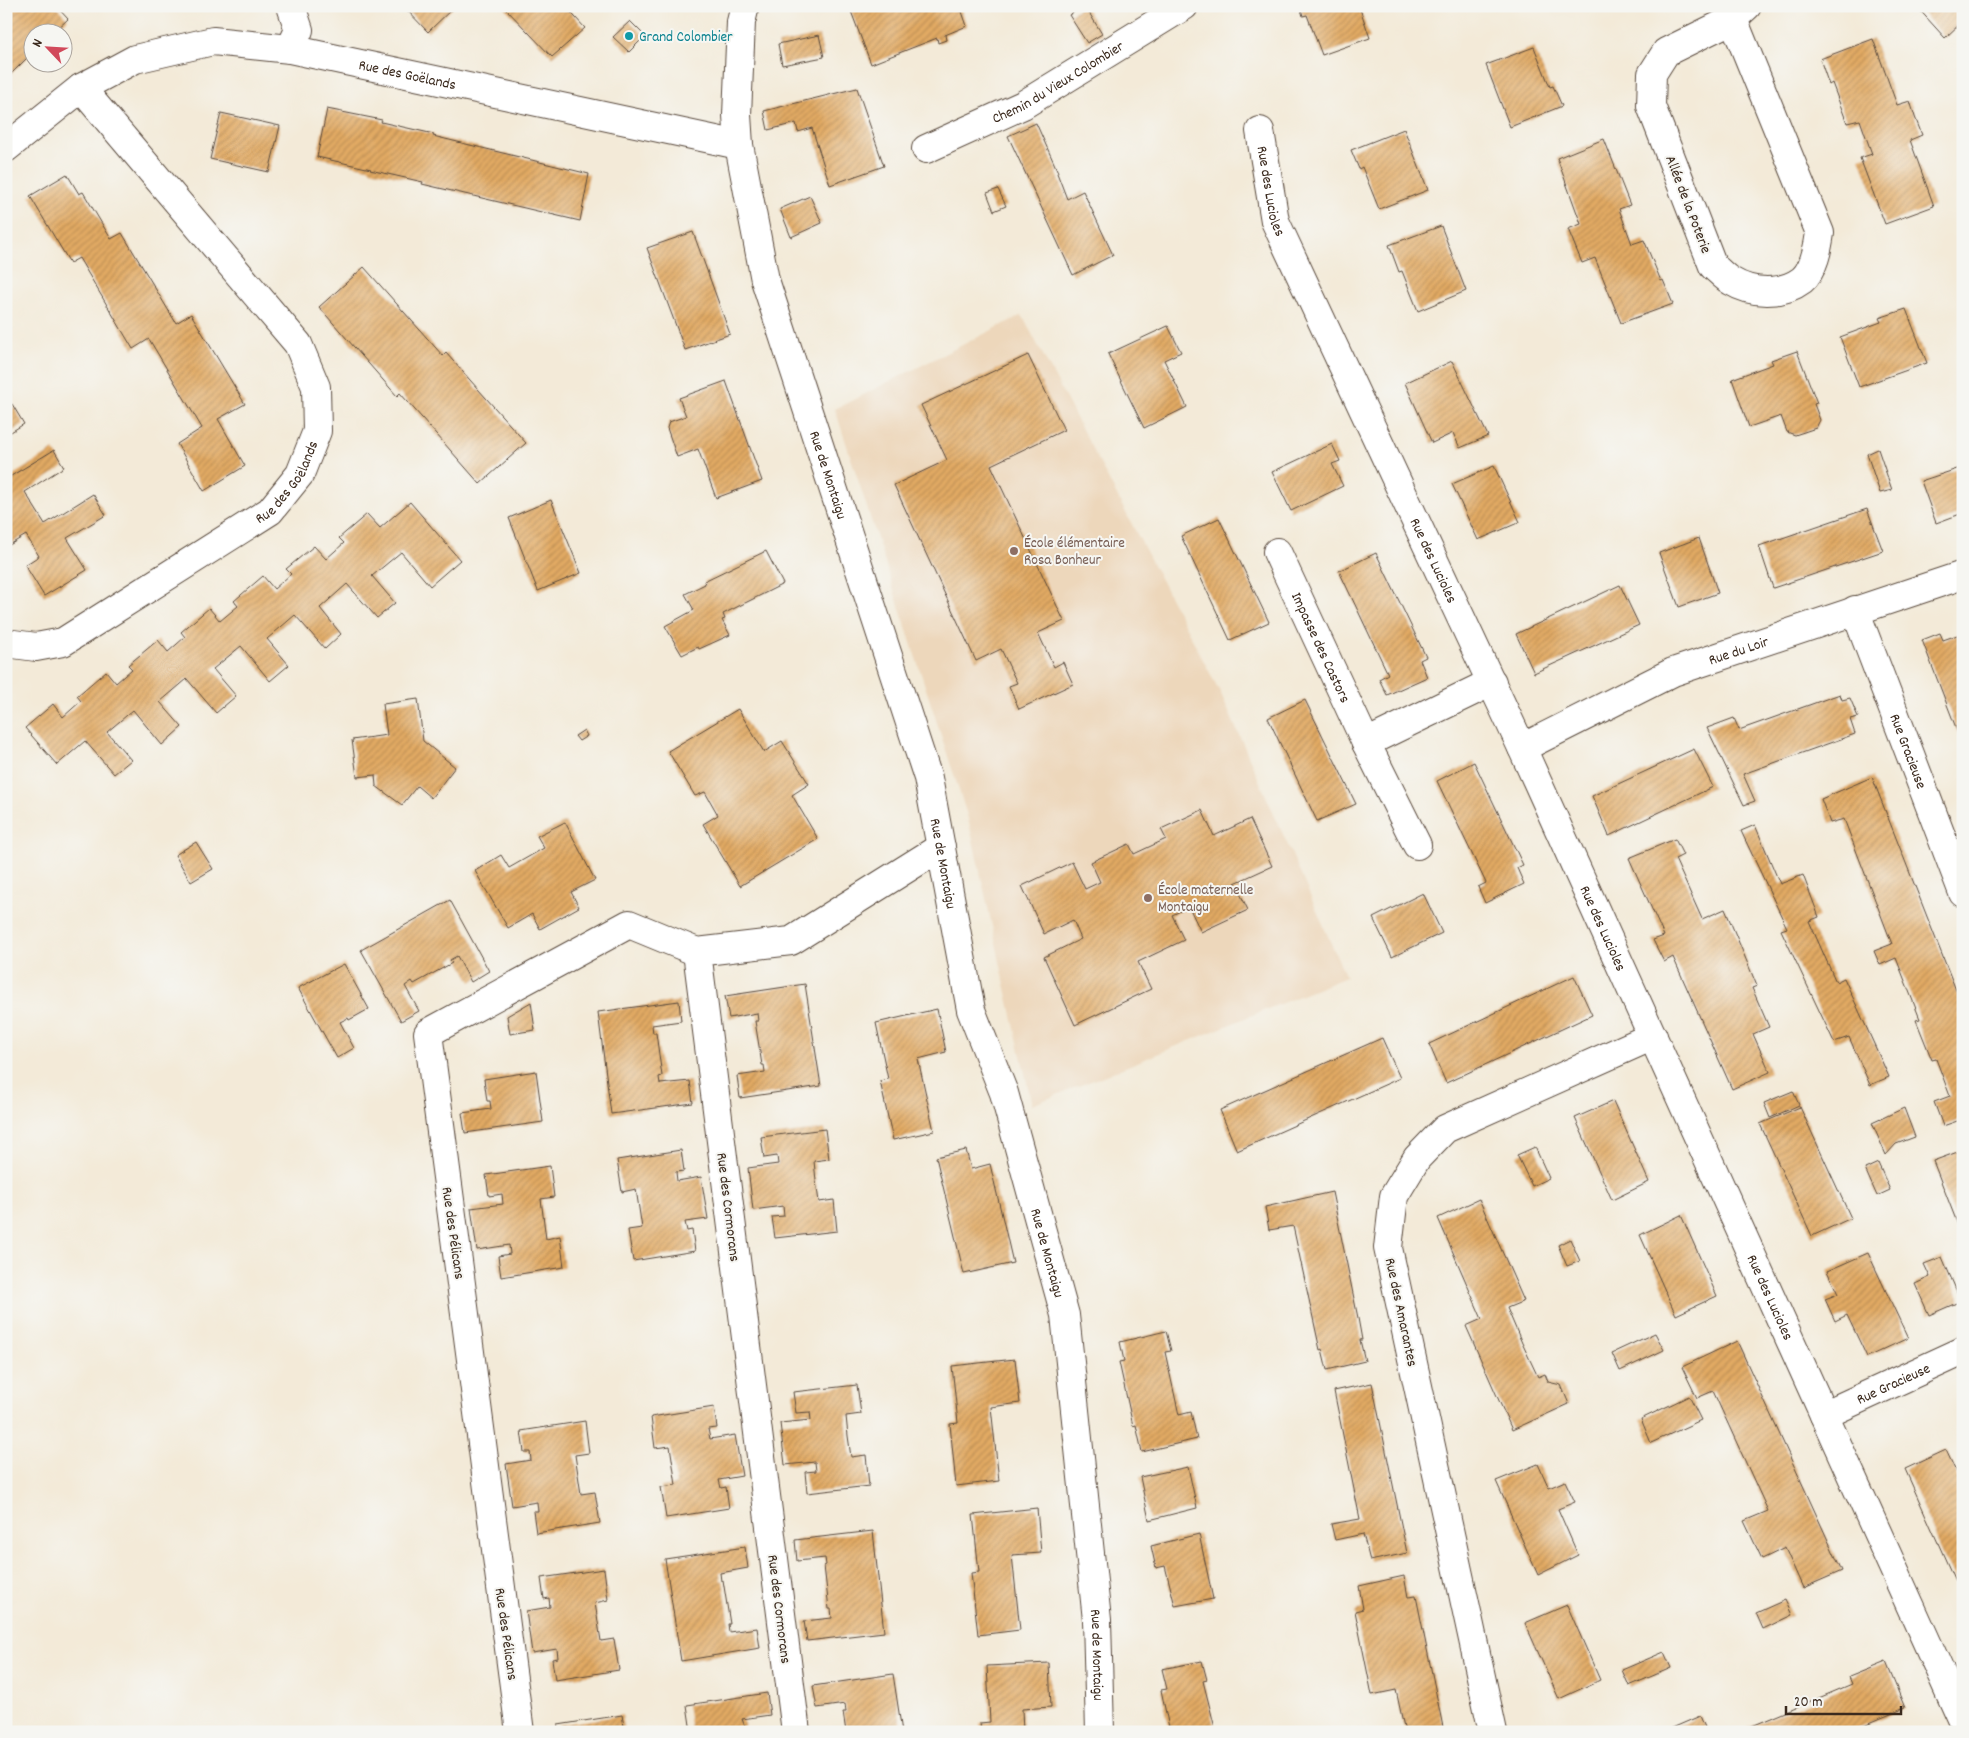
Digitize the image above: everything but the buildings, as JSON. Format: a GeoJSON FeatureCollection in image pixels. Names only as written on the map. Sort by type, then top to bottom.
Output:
{"type":"FeatureCollection","features":[{"type":"Feature","properties":{"kind":"street"},"geometry":{"type":"LineString","coordinates":[[290,49],[299,30],[291,6]]}},
{"type":"Feature","properties":{"kind":"street","name":"Rue de Montaigu"},"geometry":{"type":"LineString","coordinates":[[744,6],[741,22],[736,115],[739,145],[765,280],[928,778],[971,1010],[1004,1093],[1065,1316],[1097,1620],[1100,1732]]}},
{"type":"Feature","properties":{"kind":"street","name":"Chemin du Vieux Colombier"},"geometry":{"type":"LineString","coordinates":[[926,150],[1023,105],[1184,6]]}},
{"type":"Feature","properties":{"kind":"street","name":"Allée de la Poterie"},"geometry":{"type":"LineString","coordinates":[[1740,13],[1820,233],[1816,257],[1803,279],[1781,290],[1755,290],[1731,281],[1713,266],[1652,106],[1652,74],[1666,52],[1740,13]]}},
{"type":"Feature","properties":{"kind":"street","name":"Rue des Goëlands"},"geometry":{"type":"LineString","coordinates":[[6,148],[81,88],[135,59],[213,41],[290,49],[739,145]]}},
{"type":"Feature","properties":{"kind":"street","name":"Rue des Goëlands"},"geometry":{"type":"LineString","coordinates":[[6,643],[36,647],[63,642],[270,511],[300,474],[317,430],[316,387],[298,344],[81,88]]}},
{"type":"Feature","properties":{"kind":"street","name":"Rue des Lucioles"},"geometry":{"type":"LineString","coordinates":[[1260,131],[1275,221],[1492,682],[1963,1722]]}},
{"type":"Feature","properties":{"kind":"street","name":"Impasse des Castors"},"geometry":{"type":"LineString","coordinates":[[1277,552],[1416,845]]}},
{"type":"Feature","properties":{"kind":"street","name":"Rue du Loir"},"geometry":{"type":"LineString","coordinates":[[1522,748],[1673,672],[1963,575]]}},
{"type":"Feature","properties":{"kind":"street","name":"Rue Gracieuse"},"geometry":{"type":"LineString","coordinates":[[1855,610],[1963,893]]}},
{"type":"Feature","properties":{"kind":"street"},"geometry":{"type":"LineString","coordinates":[[1366,743],[1492,682]]}},
{"type":"Feature","properties":{"kind":"street"},"geometry":{"type":"LineString","coordinates":[[696,952],[791,941],[942,847]]}},
{"type":"Feature","properties":{"kind":"street","name":"Rue des Pélicans"},"geometry":{"type":"LineString","coordinates":[[520,1732],[428,1033],[629,924],[696,952]]}},
{"type":"Feature","properties":{"kind":"street","name":"Rue des Cormorans"},"geometry":{"type":"LineString","coordinates":[[696,952],[796,1732]]}},
{"type":"Feature","properties":{"kind":"street","name":"Rue des Amarantes"},"geometry":{"type":"LineString","coordinates":[[1493,1732],[1388,1248],[1394,1196],[1417,1158],[1445,1129],[1653,1036]]}},
{"type":"Feature","properties":{"kind":"street","name":"Rue Gracieuse"},"geometry":{"type":"LineString","coordinates":[[1824,1414],[1963,1351]]}},
{"type":"Feature","properties":{"kind":"shaded area"},"geometry":{"type":"Polygon","coordinates":[[[1022,315],[1221,694],[1346,977],[1032,1105],[968,818],[835,409],[1022,315]]]}},
{"type":"Feature","properties":{"kind":"place","name":"Grand Colombier"},"geometry":{"type":"Point","coordinates":[629,36]}},
{"type":"Feature","properties":{"kind":"place","name":"École élémentaire Rosa Bonheur"},"geometry":{"type":"Point","coordinates":[1014,551]}},
{"type":"Feature","properties":{"kind":"place","name":"École maternelle Montaigu"},"geometry":{"type":"Point","coordinates":[1148,898]}}]}
